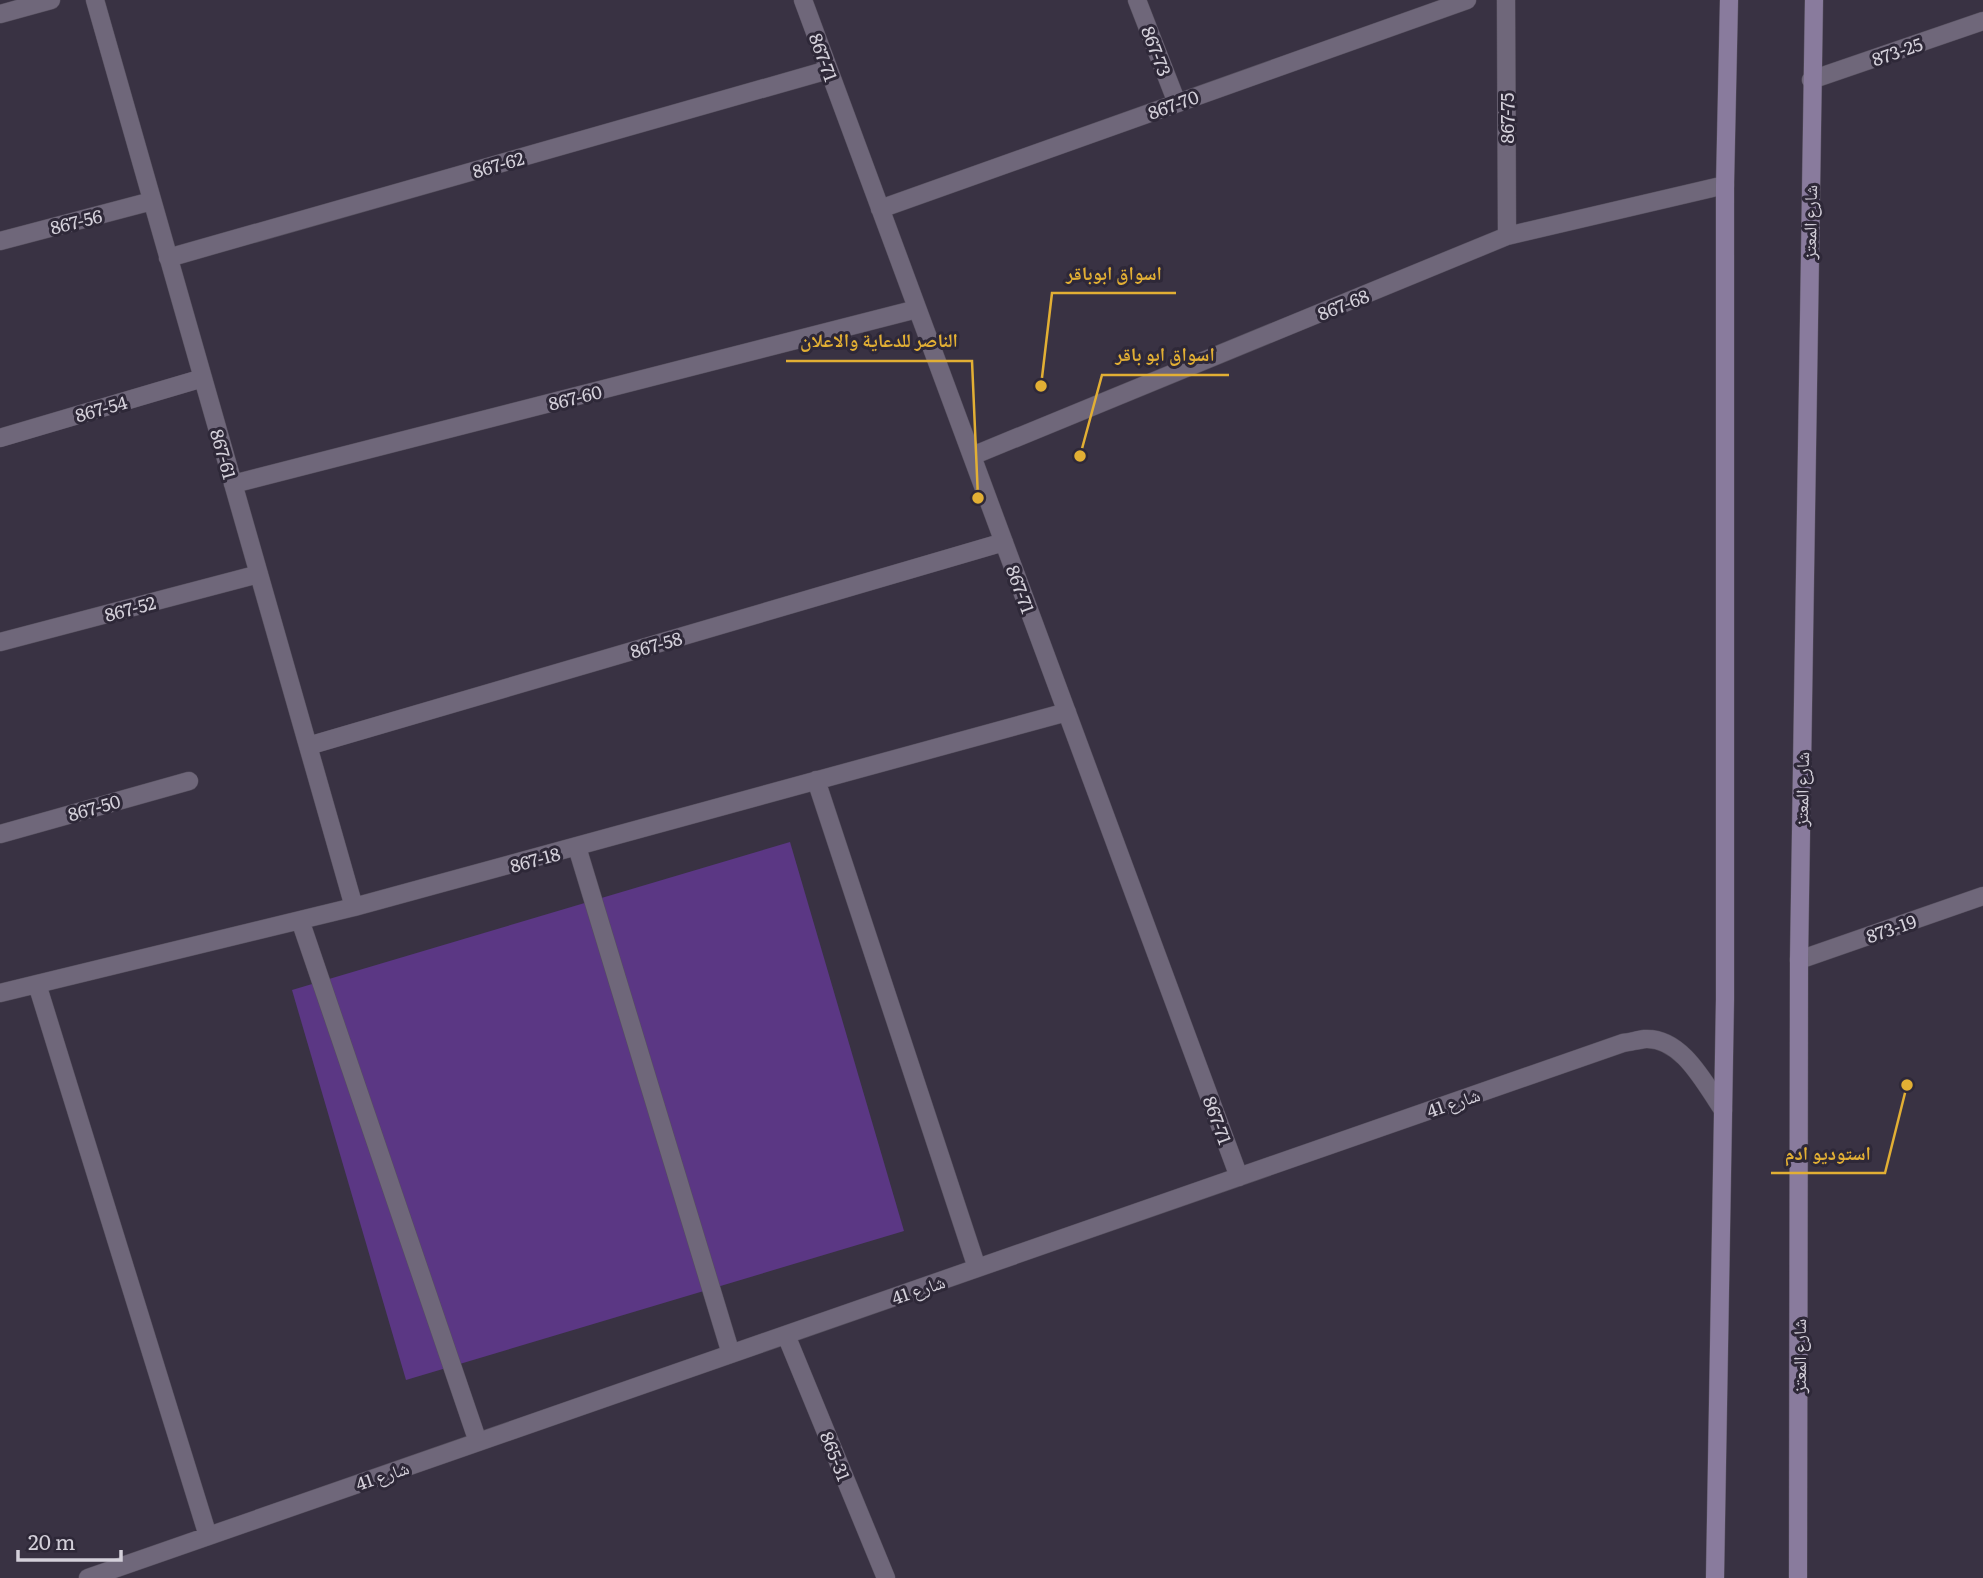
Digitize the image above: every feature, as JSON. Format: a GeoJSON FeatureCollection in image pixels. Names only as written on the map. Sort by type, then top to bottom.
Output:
{"type":"FeatureCollection","features":[{"type":"Feature","properties":{"kind":"street"},"geometry":{"type":"LineString","coordinates":[[0,15],[51,0]]}},
{"type":"Feature","properties":{"kind":"street","name":"867-61"},"geometry":{"type":"LineString","coordinates":[[94,0],[354,907]]}},
{"type":"Feature","properties":{"kind":"street","name":"867-71"},"geometry":{"type":"LineString","coordinates":[[803,0],[1239,1177]]}},
{"type":"Feature","properties":{"kind":"street","name":"867-73"},"geometry":{"type":"LineString","coordinates":[[1137,0],[1177,103]]}},
{"type":"Feature","properties":{"kind":"street","name":"867-70"},"geometry":{"type":"LineString","coordinates":[[880,209],[1467,0]]}},
{"type":"Feature","properties":{"kind":"street","name":"867-75"},"geometry":{"type":"LineString","coordinates":[[1506,0],[1507,236]]}},
{"type":"Feature","properties":{"kind":"street"},"geometry":{"type":"LineString","coordinates":[[1715,1578],[1723,1110],[1724,186],[1729,0]]}},
{"type":"Feature","properties":{"kind":"street","name":"شارع المعتز"},"geometry":{"type":"LineString","coordinates":[[1798,1578],[1799,960],[1814,0]]}},
{"type":"Feature","properties":{"kind":"street","name":"873-25"},"geometry":{"type":"LineString","coordinates":[[1811,80],[1983,22]]}},
{"type":"Feature","properties":{"kind":"street","name":"867-62"},"geometry":{"type":"LineString","coordinates":[[168,258],[828,69]]}},
{"type":"Feature","properties":{"kind":"street","name":"867-68"},"geometry":{"type":"LineString","coordinates":[[972,456],[1507,236],[1724,186]]}},
{"type":"Feature","properties":{"kind":"street","name":"867-56"},"geometry":{"type":"LineString","coordinates":[[0,240],[152,201]]}},
{"type":"Feature","properties":{"kind":"street","name":"867-60"},"geometry":{"type":"LineString","coordinates":[[233,484],[918,309]]}},
{"type":"Feature","properties":{"kind":"street","name":"867-54"},"geometry":{"type":"LineString","coordinates":[[0,438],[203,378]]}},
{"type":"Feature","properties":{"kind":"street","name":"867-58"},"geometry":{"type":"LineString","coordinates":[[308,746],[1004,542]]}},
{"type":"Feature","properties":{"kind":"street","name":"867-52"},"geometry":{"type":"LineString","coordinates":[[0,642],[259,574]]}},
{"type":"Feature","properties":{"kind":"street","name":"867-18"},"geometry":{"type":"LineString","coordinates":[[0,993],[354,907],[1067,712]]}},
{"type":"Feature","properties":{"kind":"street"},"geometry":{"type":"LineString","coordinates":[[816,780],[977,1268]]}},
{"type":"Feature","properties":{"kind":"street","name":"867-50"},"geometry":{"type":"LineString","coordinates":[[0,834],[189,781]]}},
{"type":"Feature","properties":{"kind":"street"},"geometry":{"type":"LineString","coordinates":[[577,847],[731,1354]]}},
{"type":"Feature","properties":{"kind":"street","name":"873-19"},"geometry":{"type":"LineString","coordinates":[[1799,960],[1983,896]]}},
{"type":"Feature","properties":{"kind":"street"},"geometry":{"type":"LineString","coordinates":[[300,920],[478,1442]]}},
{"type":"Feature","properties":{"kind":"street"},"geometry":{"type":"LineString","coordinates":[[37,984],[208,1536]]}},
{"type":"Feature","properties":{"kind":"street","name":"شارع 41"},"geometry":{"type":"LineString","coordinates":[[88,1578],[1623,1043],[1648,1039],[1671,1046],[1684,1054],[1723,1110]]}},
{"type":"Feature","properties":{"kind":"street","name":"865-31"},"geometry":{"type":"LineString","coordinates":[[786,1335],[886,1578]]}},
{"type":"Feature","properties":{"kind":"shaded area"},"geometry":{"type":"Polygon","coordinates":[[[790,842],[904,1231],[406,1380],[292,990],[790,842]]]}},
{"type":"Feature","properties":{"kind":"place","name":"اسواق ابوباقر"},"geometry":{"type":"Point","coordinates":[1041,386]}},
{"type":"Feature","properties":{"kind":"place","name":"اسواق ابو باقر"},"geometry":{"type":"Point","coordinates":[1080,456]}},
{"type":"Feature","properties":{"kind":"place","name":"الناصر للدعاية والاعلان"},"geometry":{"type":"Point","coordinates":[978,498]}},
{"type":"Feature","properties":{"kind":"place","name":"استوديو ادم"},"geometry":{"type":"Point","coordinates":[1907,1085]}}]}
